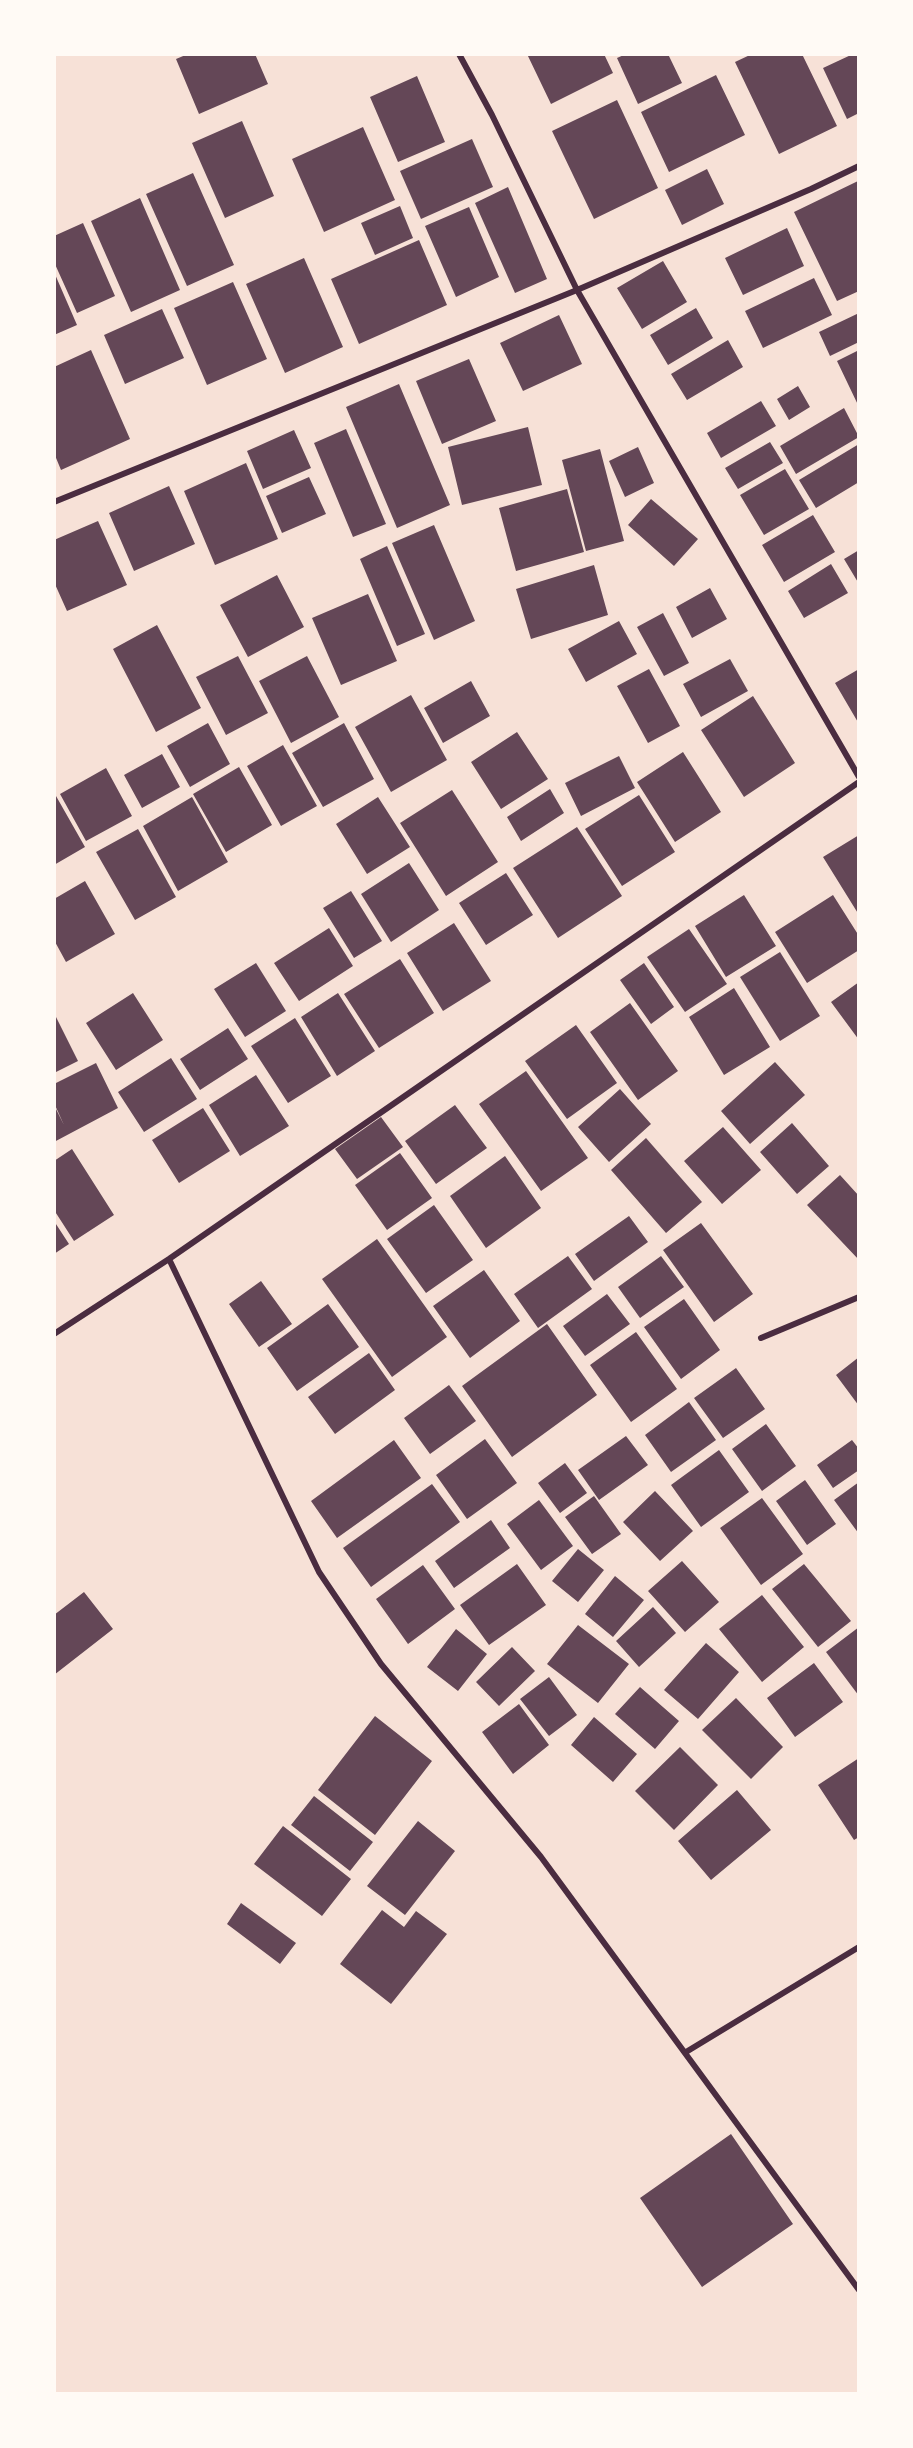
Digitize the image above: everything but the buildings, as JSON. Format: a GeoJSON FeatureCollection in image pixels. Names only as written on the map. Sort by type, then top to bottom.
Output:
{"type":"FeatureCollection","features":[{"type":"Feature","properties":{"kind":"street"},"geometry":{"type":"LineString","coordinates":[[459,54],[577,290],[859,777]]}},
{"type":"Feature","properties":{"kind":"street"},"geometry":{"type":"LineString","coordinates":[[54,502],[577,290],[859,166]]}},
{"type":"Feature","properties":{"kind":"street"},"geometry":{"type":"LineString","coordinates":[[54,1334],[169,1259],[859,782]]}},
{"type":"Feature","properties":{"kind":"street"},"geometry":{"type":"LineString","coordinates":[[169,1259],[319,1572],[381,1664],[542,1857],[859,2290]]}},
{"type":"Feature","properties":{"kind":"street"},"geometry":{"type":"LineString","coordinates":[[761,1338],[859,1297]]}},
{"type":"Feature","properties":{"kind":"street"},"geometry":{"type":"LineString","coordinates":[[686,2052],[859,1947]]}}]}
